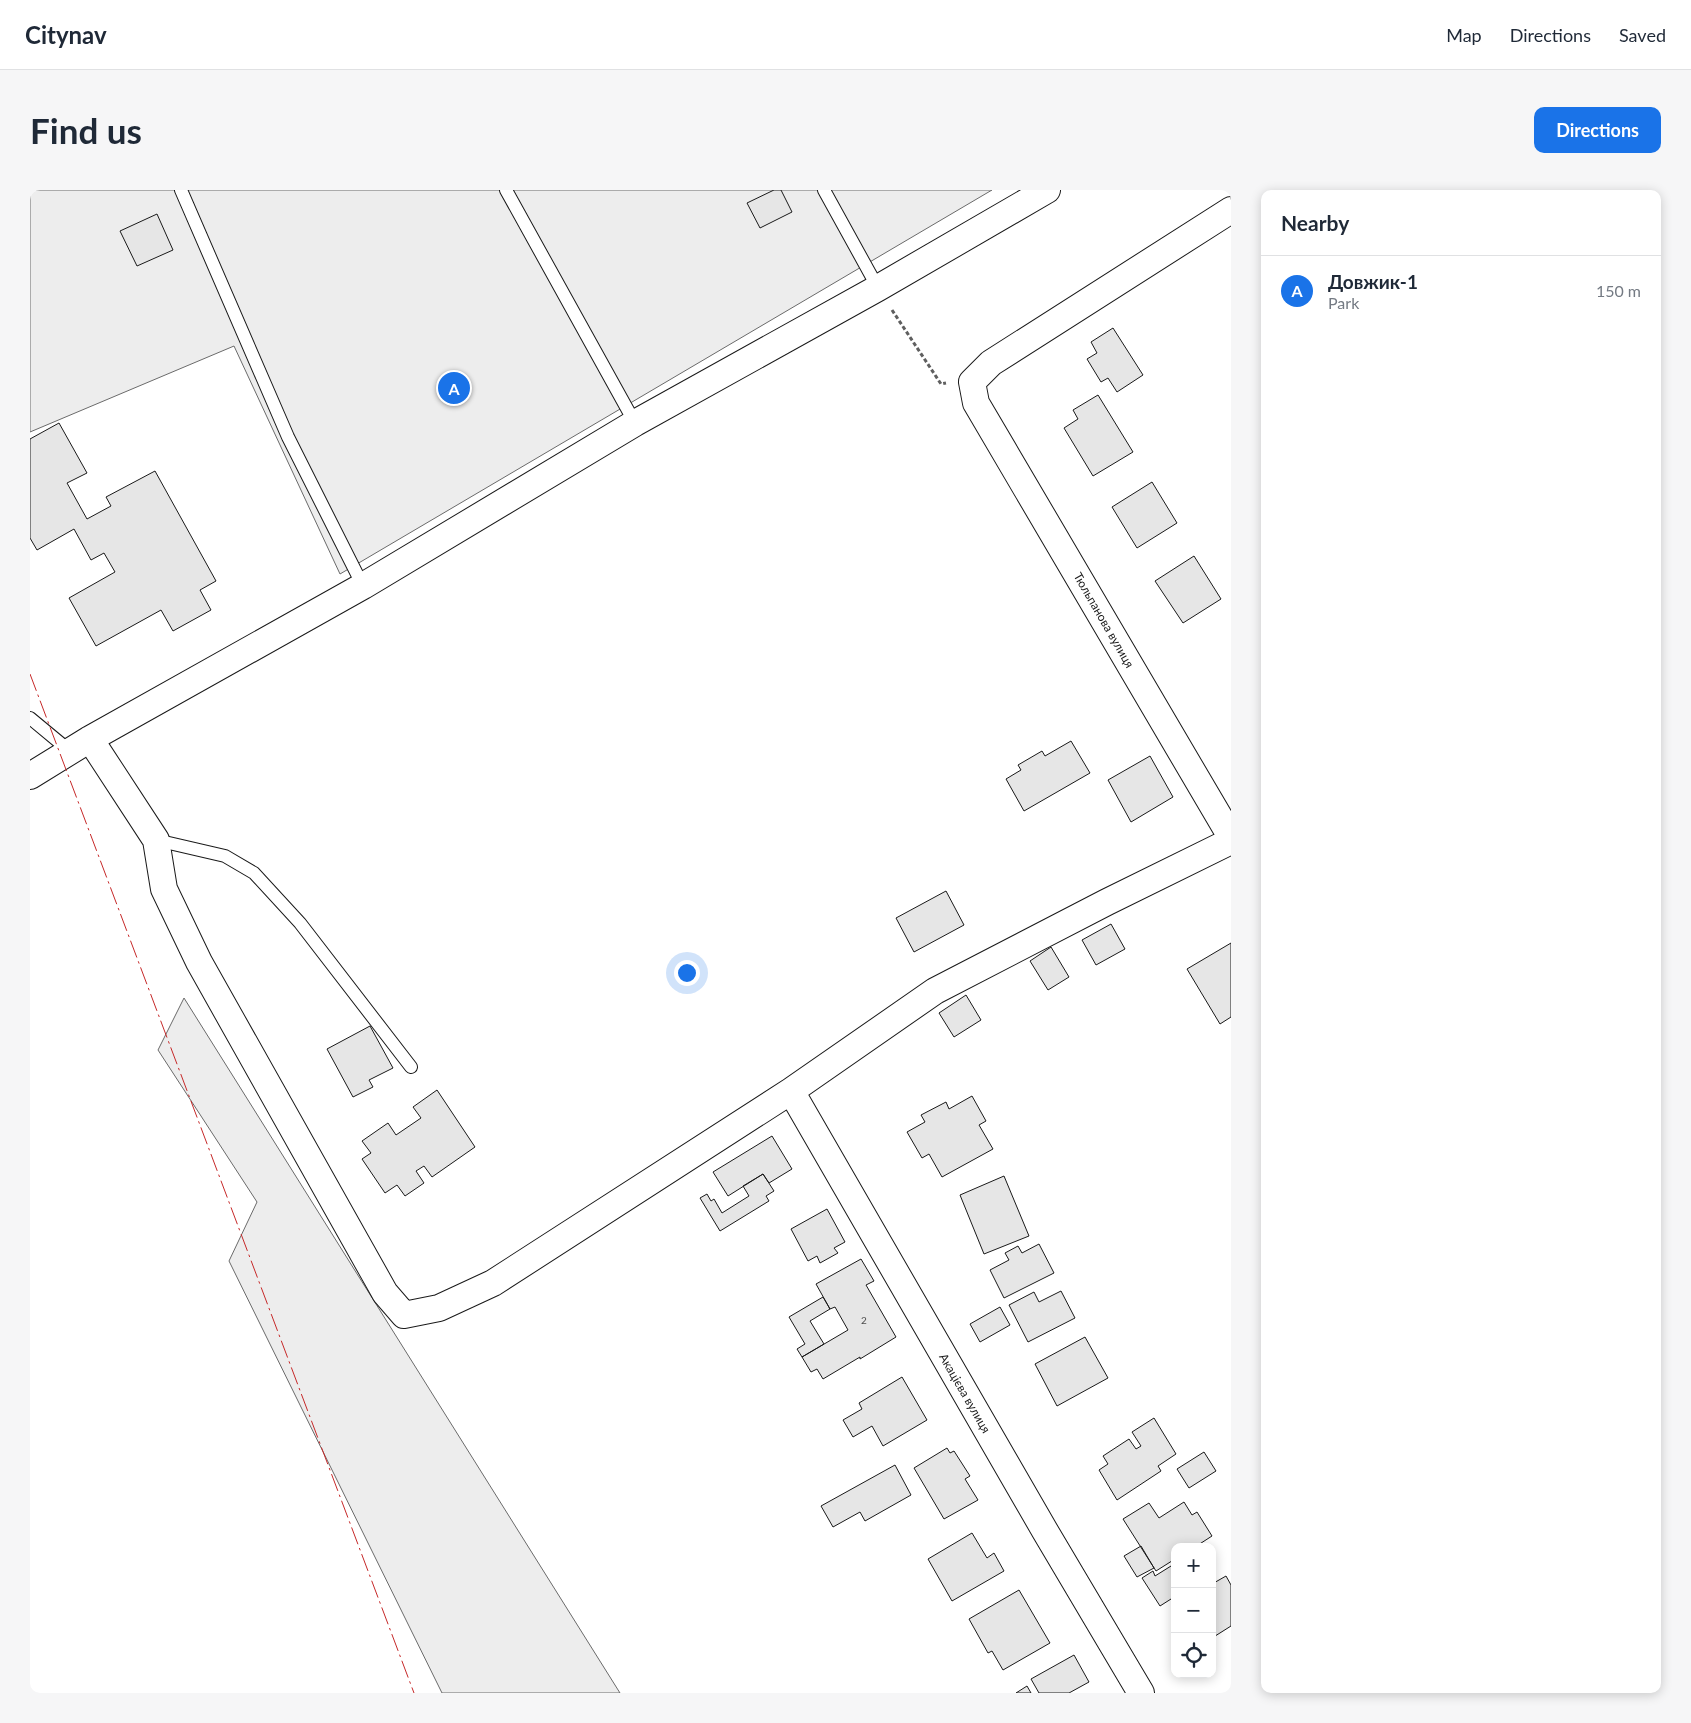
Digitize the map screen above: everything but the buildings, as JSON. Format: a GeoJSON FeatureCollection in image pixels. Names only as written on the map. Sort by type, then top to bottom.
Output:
{"type":"FeatureCollection","features":[{"type":"Feature","properties":{"kind":"street"},"geometry":{"type":"LineString","coordinates":[[30,776],[362,586],[636,423],[878,288],[1047,190]]}},
{"type":"Feature","properties":{"kind":"street"},"geometry":{"type":"LineString","coordinates":[[974,393],[991,363],[1231,210]]}},
{"type":"Feature","properties":{"kind":"street","name":"Тюльпанова вулиця"},"geometry":{"type":"LineString","coordinates":[[974,393],[1231,837]]}},
{"type":"Feature","properties":{"kind":"street"},"geometry":{"type":"LineString","coordinates":[[80,746],[156,840],[164,889],[199,962],[385,1293],[404,1315],[439,1308],[493,1284],[791,1091],[935,991],[1107,902],[1231,841]]}},
{"type":"Feature","properties":{"kind":"street","name":"Акацієва вулиця"},"geometry":{"type":"LineString","coordinates":[[791,1091],[1141,1693]]}},
{"type":"Feature","properties":{"kind":"lane"},"geometry":{"type":"LineString","coordinates":[[181,190],[288,437],[362,586]]}},
{"type":"Feature","properties":{"kind":"lane"},"geometry":{"type":"LineString","coordinates":[[506,190],[636,423]]}},
{"type":"Feature","properties":{"kind":"lane"},"geometry":{"type":"LineString","coordinates":[[824,190],[878,288]]}},
{"type":"Feature","properties":{"kind":"lane"},"geometry":{"type":"LineString","coordinates":[[30,718],[80,746]]}},
{"type":"Feature","properties":{"kind":"lane"},"geometry":{"type":"LineString","coordinates":[[156,840],[225,856],[254,873],[300,923],[411,1067]]}},
{"type":"Feature","properties":{"kind":"path"},"geometry":{"type":"LineString","coordinates":[[878,288],[940,384],[974,393]]}},
{"type":"Feature","properties":{"kind":"shaded area"},"geometry":{"type":"Polygon","coordinates":[[[30,190],[992,190],[340,574],[234,346],[30,432],[30,190]]]}},
{"type":"Feature","properties":{"kind":"shaded area"},"geometry":{"type":"Polygon","coordinates":[[[184,998],[620,1693],[442,1693],[229,1261],[257,1202],[158,1050],[184,998]]]}},
{"type":"Feature","properties":{"kind":"power"},"geometry":{"type":"LineString","coordinates":[[30,674],[414,1693]]}},
{"type":"Feature","properties":{"kind":"place","name":"Довжик-1"},"geometry":{"type":"Point","coordinates":[454,388]}}]}
